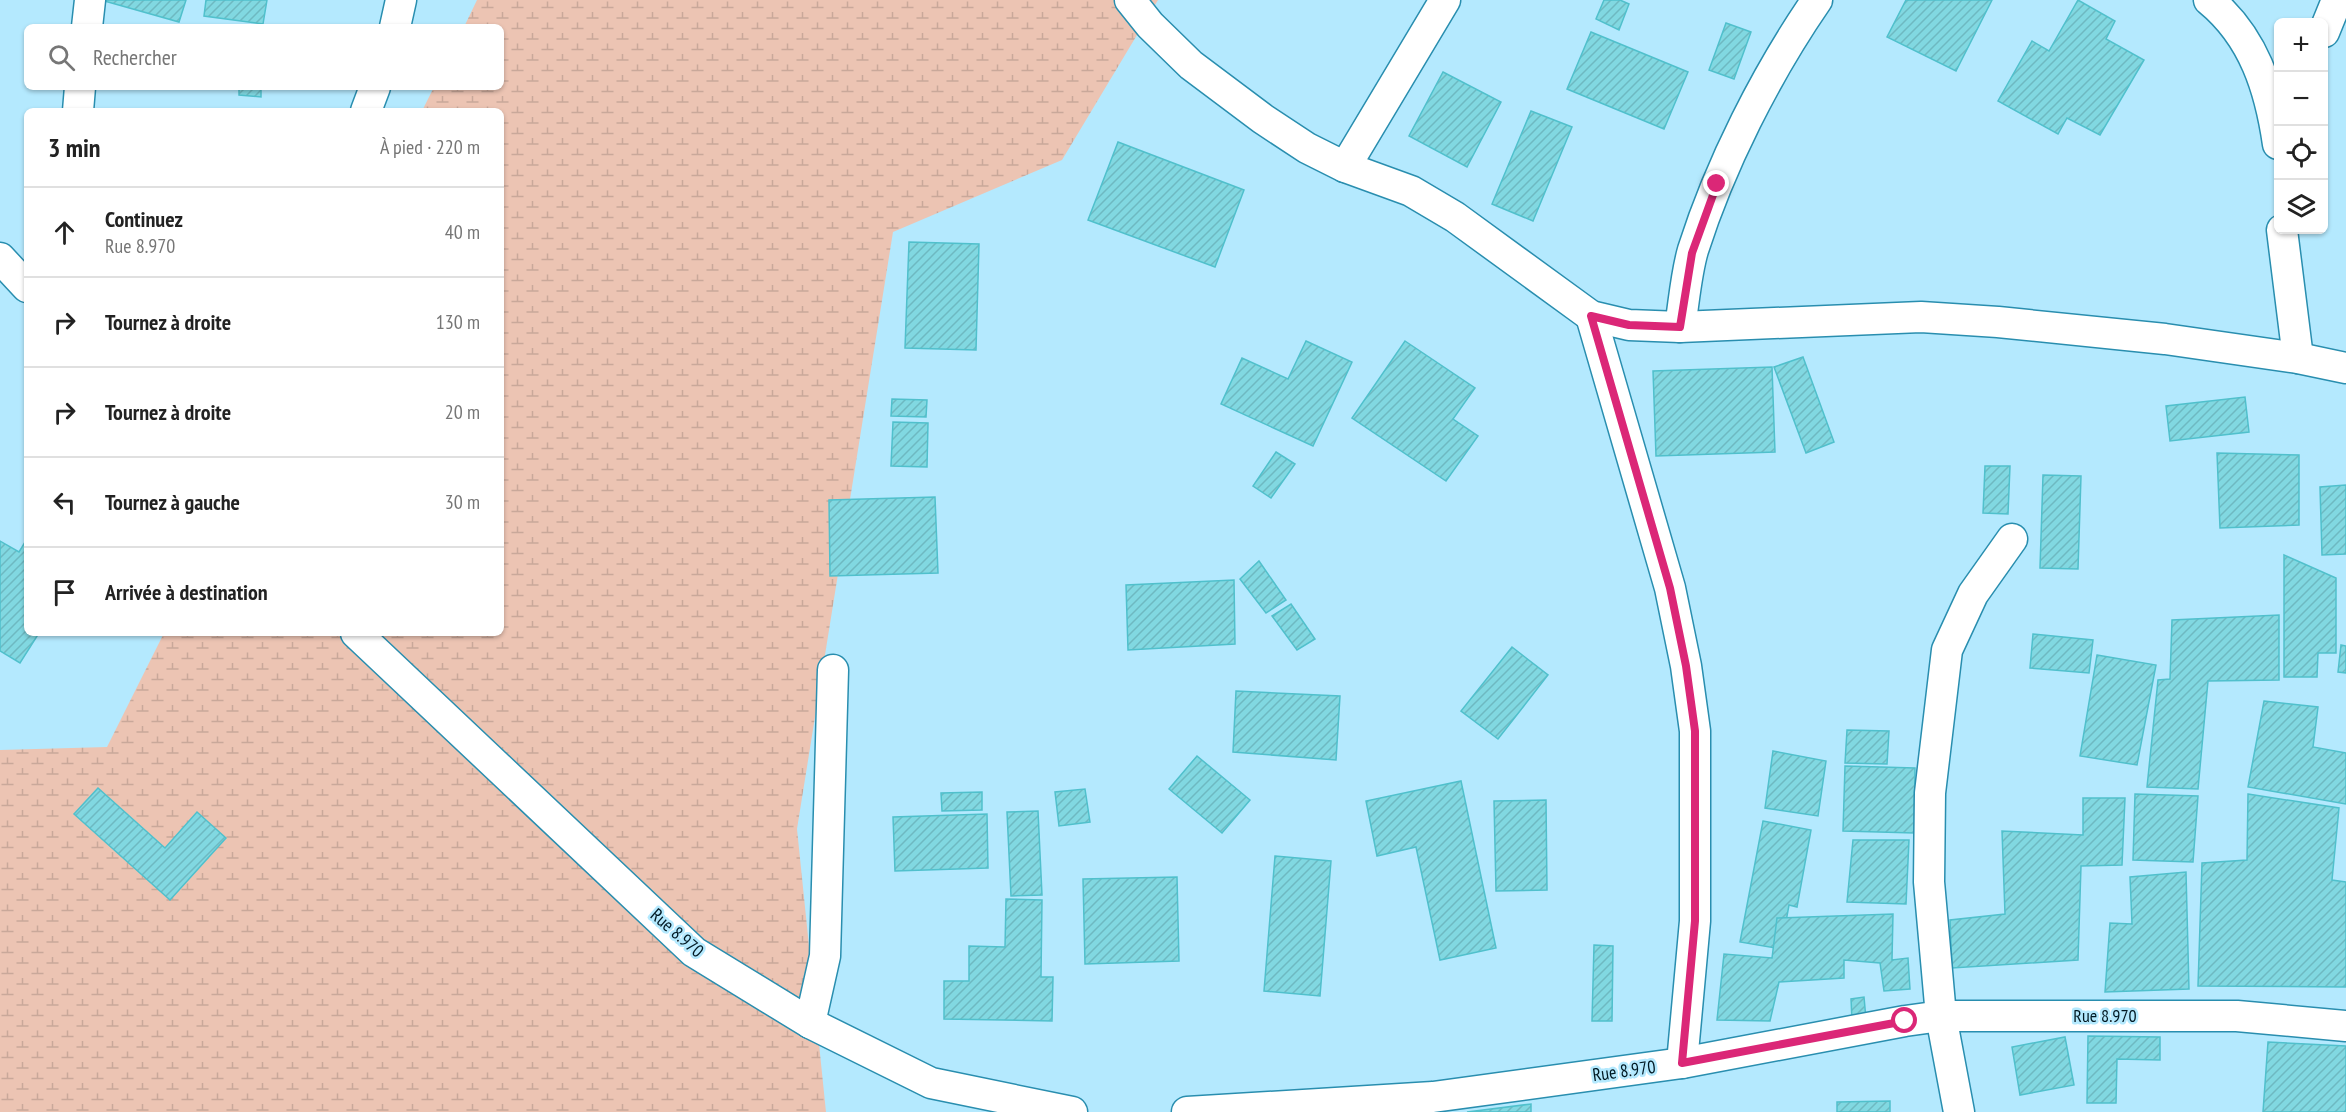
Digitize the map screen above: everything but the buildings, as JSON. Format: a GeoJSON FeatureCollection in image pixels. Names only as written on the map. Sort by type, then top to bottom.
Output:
{"type":"FeatureCollection","features":[{"type":"Feature","properties":{"kind":"street"},"geometry":{"type":"LineString","coordinates":[[87,24],[90,0]]}},
{"type":"Feature","properties":{"kind":"street"},"geometry":{"type":"LineString","coordinates":[[396,24],[401,0]]}},
{"type":"Feature","properties":{"kind":"street"},"geometry":{"type":"LineString","coordinates":[[1130,0],[1150,25],[1191,65],[1307,148],[1345,167],[1411,192],[1455,217],[1591,316],[1629,325],[1680,327],[1921,317],[1998,321],[2165,339],[2298,358],[2346,368]]}},
{"type":"Feature","properties":{"kind":"street"},"geometry":{"type":"LineString","coordinates":[[1345,167],[1445,0]]}},
{"type":"Feature","properties":{"kind":"street"},"geometry":{"type":"LineString","coordinates":[[1680,327],[1692,253],[1717,184],[1745,125],[1792,37],[1817,0]]}},
{"type":"Feature","properties":{"kind":"street"},"geometry":{"type":"LineString","coordinates":[[2209,0],[2226,14],[2273,85],[2276,126]]}},
{"type":"Feature","properties":{"kind":"street"},"geometry":{"type":"LineString","coordinates":[[2328,22],[2337,0]]}},
{"type":"Feature","properties":{"kind":"street"},"geometry":{"type":"LineString","coordinates":[[78,108],[80,90]]}},
{"type":"Feature","properties":{"kind":"street"},"geometry":{"type":"LineString","coordinates":[[367,108],[374,90]]}},
{"type":"Feature","properties":{"kind":"street"},"geometry":{"type":"LineString","coordinates":[[2282,234],[2298,358]]}},
{"type":"Feature","properties":{"kind":"street"},"geometry":{"type":"LineString","coordinates":[[0,258],[24,284]]}},
{"type":"Feature","properties":{"kind":"street"},"geometry":{"type":"LineString","coordinates":[[1591,316],[1670,588],[1686,666],[1695,731],[1695,921],[1682,1063]]}},
{"type":"Feature","properties":{"kind":"street"},"geometry":{"type":"LineString","coordinates":[[1959,1112],[1941,1016],[1929,882],[1930,793],[1947,650],[1973,594],[2012,539]]}},
{"type":"Feature","properties":{"kind":"street","name":"Rue 8.970"},"geometry":{"type":"LineString","coordinates":[[359,636],[694,952],[810,1023],[931,1083],[1072,1112]]}},
{"type":"Feature","properties":{"kind":"street"},"geometry":{"type":"LineString","coordinates":[[810,1023],[825,956],[833,669]]}},
{"type":"Feature","properties":{"kind":"street","name":"Rue 8.970"},"geometry":{"type":"LineString","coordinates":[[1187,1112],[1432,1104],[1682,1063],[1941,1016],[2237,1016],[2346,1026]]}},
{"type":"Feature","properties":{"kind":"green space"},"geometry":{"type":"Polygon","coordinates":[[[477,0],[1158,0],[1062,160],[893,232],[797,829],[826,1112],[0,1112],[0,750],[107,747],[162,636],[504,636],[504,108],[424,108],[432,90],[504,90],[504,24],[465,24],[477,0]]]}},
{"type":"Feature","properties":{"kind":"route"},"geometry":{"type":"LineString","coordinates":[[1717,184],[1692,253],[1680,327],[1629,325],[1591,316],[1670,588],[1686,666],[1695,731],[1697,835],[1695,921],[1682,1063],[1905,1021]]}}]}
